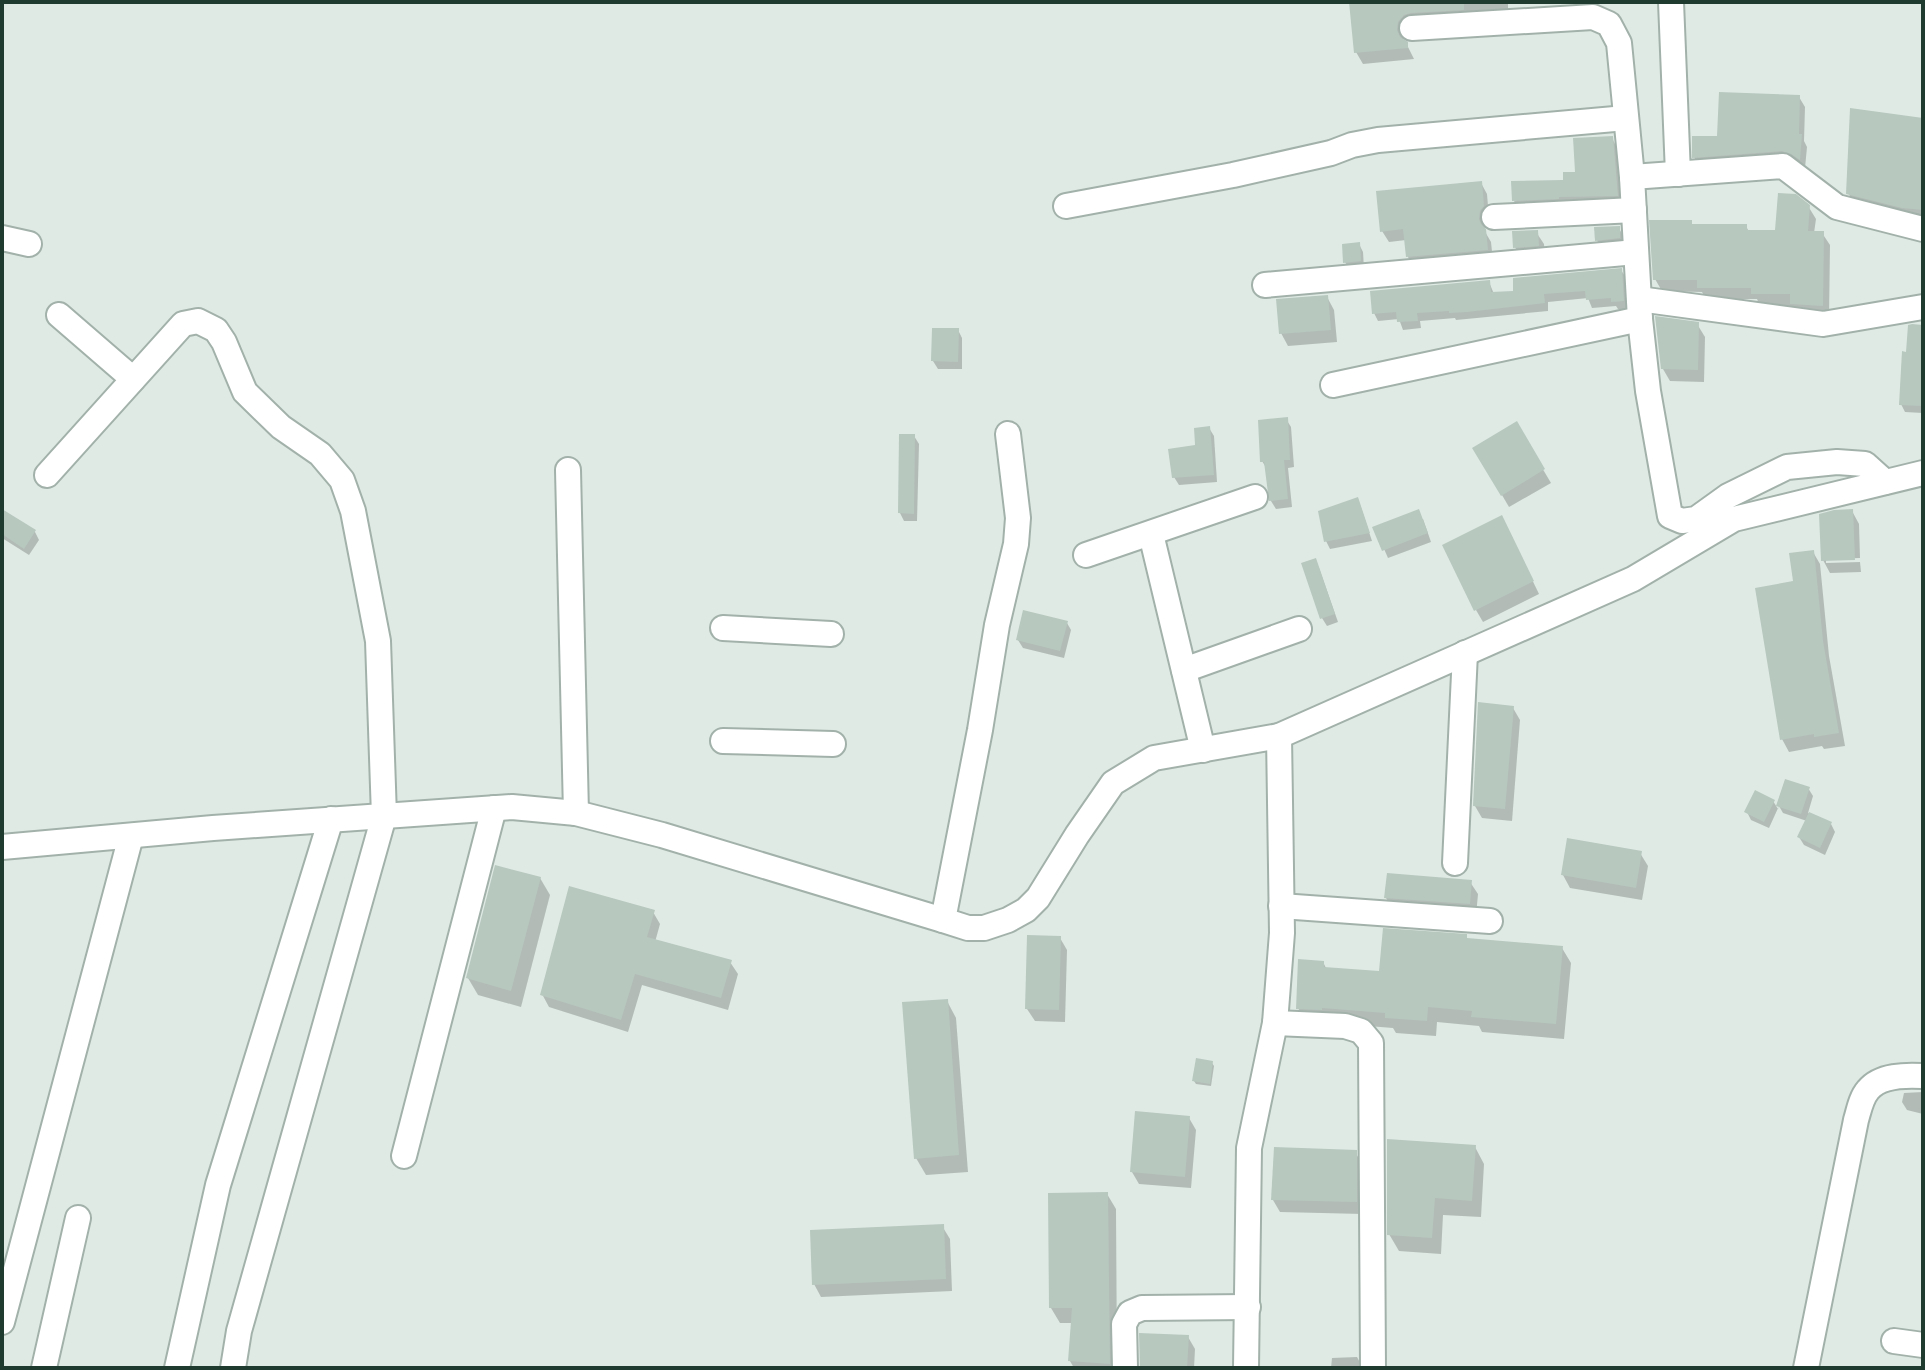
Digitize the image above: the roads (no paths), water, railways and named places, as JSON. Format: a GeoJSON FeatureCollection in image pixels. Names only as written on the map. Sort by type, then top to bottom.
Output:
{"type":"FeatureCollection","features":[{"type":"Feature","properties":{"kind":"street"},"geometry":{"type":"LineString","coordinates":[[1671,2],[1678,174]]}},
{"type":"Feature","properties":{"kind":"street"},"geometry":{"type":"LineString","coordinates":[[1412,28],[1593,17],[1608,13],[1619,43],[1648,391],[1670,516],[1682,521],[1696,519],[1728,496],[1787,467],[1837,462],[1865,464],[1885,482]]}},
{"type":"Feature","properties":{"kind":"street"},"geometry":{"type":"LineString","coordinates":[[1066,206],[1233,175],[1378,140],[1626,118]]}},
{"type":"Feature","properties":{"kind":"street"},"geometry":{"type":"LineString","coordinates":[[1632,177],[1783,166],[1837,207],[1923,229]]}},
{"type":"Feature","properties":{"kind":"street"},"geometry":{"type":"LineString","coordinates":[[1494,217],[1634,210]]}},
{"type":"Feature","properties":{"kind":"street"},"geometry":{"type":"LineString","coordinates":[[2,238],[29,244]]}},
{"type":"Feature","properties":{"kind":"street"},"geometry":{"type":"LineString","coordinates":[[1265,285],[1636,252]]}},
{"type":"Feature","properties":{"kind":"street"},"geometry":{"type":"LineString","coordinates":[[1333,385],[1640,309],[1823,324],[1923,307]]}},
{"type":"Feature","properties":{"kind":"street"},"geometry":{"type":"LineString","coordinates":[[59,315],[133,379]]}},
{"type":"Feature","properties":{"kind":"street"},"geometry":{"type":"LineString","coordinates":[[47,475],[183,324],[198,321],[216,330],[224,342],[245,392],[281,427],[320,454],[342,480],[353,511],[378,641],[384,816],[239,1331],[233,1368]]}},
{"type":"Feature","properties":{"kind":"street"},"geometry":{"type":"LineString","coordinates":[[943,920],[997,625],[1016,544],[1018,518],[1008,434]]}},
{"type":"Feature","properties":{"kind":"street"},"geometry":{"type":"LineString","coordinates":[[568,470],[576,813]]}},
{"type":"Feature","properties":{"kind":"street"},"geometry":{"type":"LineString","coordinates":[[2,847],[213,828],[512,807],[576,813],[676,839],[968,928],[984,928],[1026,910],[1038,898],[1113,783],[1154,758],[1279,736],[1633,579],[1734,519],[1923,473]]}},
{"type":"Feature","properties":{"kind":"street"},"geometry":{"type":"LineString","coordinates":[[1086,555],[1255,497]]}},
{"type":"Feature","properties":{"kind":"street"},"geometry":{"type":"LineString","coordinates":[[1151,534],[1203,750]]}},
{"type":"Feature","properties":{"kind":"street"},"geometry":{"type":"LineString","coordinates":[[723,628],[831,634]]}},
{"type":"Feature","properties":{"kind":"street"},"geometry":{"type":"LineString","coordinates":[[1184,670],[1299,629]]}},
{"type":"Feature","properties":{"kind":"street"},"geometry":{"type":"LineString","coordinates":[[1455,863],[1465,653]]}},
{"type":"Feature","properties":{"kind":"street"},"geometry":{"type":"LineString","coordinates":[[1246,1368],[1249,1148],[1275,1023],[1282,933],[1279,736]]}},
{"type":"Feature","properties":{"kind":"street"},"geometry":{"type":"LineString","coordinates":[[723,741],[833,744]]}},
{"type":"Feature","properties":{"kind":"street"},"geometry":{"type":"LineString","coordinates":[[404,1156],[494,808]]}},
{"type":"Feature","properties":{"kind":"street"},"geometry":{"type":"LineString","coordinates":[[177,1368],[218,1185],[331,819]]}},
{"type":"Feature","properties":{"kind":"street"},"geometry":{"type":"LineString","coordinates":[[2,1322],[131,836]]}},
{"type":"Feature","properties":{"kind":"street"},"geometry":{"type":"LineString","coordinates":[[1281,906],[1490,921]]}},
{"type":"Feature","properties":{"kind":"street"},"geometry":{"type":"LineString","coordinates":[[1275,1023],[1345,1026],[1361,1031],[1371,1043],[1373,1368]]}},
{"type":"Feature","properties":{"kind":"street"},"geometry":{"type":"LineString","coordinates":[[1806,1368],[1863,1098],[1870,1086],[1887,1078],[1923,1076]]}},
{"type":"Feature","properties":{"kind":"street"},"geometry":{"type":"LineString","coordinates":[[44,1368],[78,1218]]}},
{"type":"Feature","properties":{"kind":"street"},"geometry":{"type":"LineString","coordinates":[[1125,1368],[1124,1324],[1130,1313],[1142,1308],[1248,1307]]}},
{"type":"Feature","properties":{"kind":"street"},"geometry":{"type":"LineString","coordinates":[[1894,1341],[1923,1345]]}}]}
